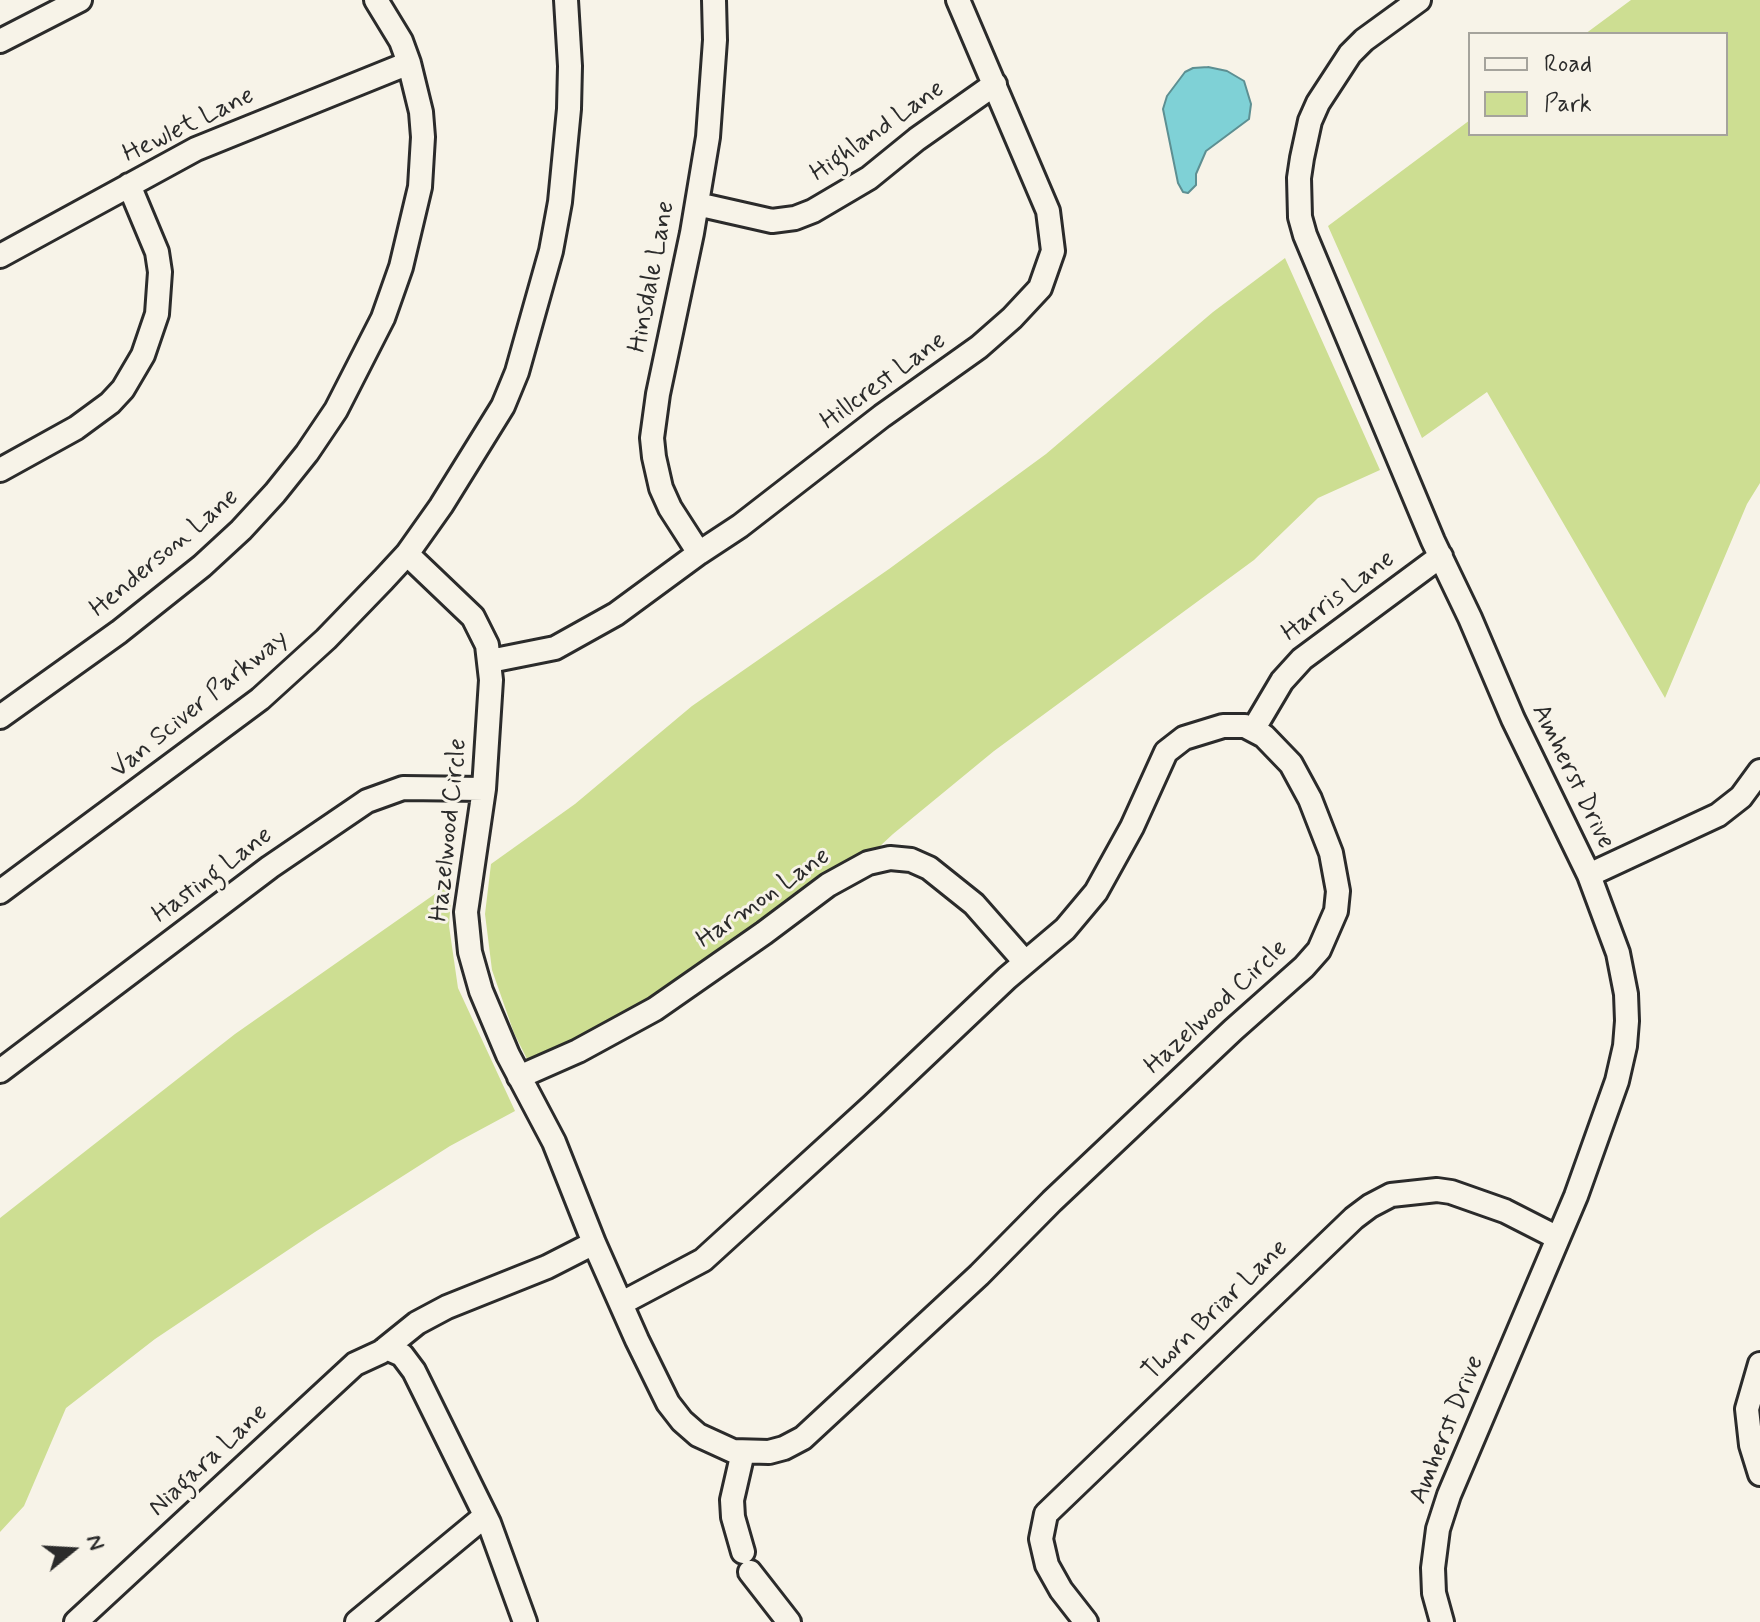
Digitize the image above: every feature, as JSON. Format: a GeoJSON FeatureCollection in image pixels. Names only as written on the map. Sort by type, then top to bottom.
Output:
{"type":"FeatureCollection","features":[{"type":"Feature","properties":{"kind":"street"},"geometry":{"type":"LineString","coordinates":[[0,41],[50,7],[80,0]]}},
{"type":"Feature","properties":{"kind":"street","name":"Henderson Lane"},"geometry":{"type":"LineString","coordinates":[[0,717],[119,632],[221,549],[292,474],[336,410],[383,318],[416,213],[420,187],[421,112],[401,41],[376,0]]}},
{"type":"Feature","properties":{"kind":"street","name":"Van Sciver Parkway"},"geometry":{"type":"LineString","coordinates":[[0,892],[260,699],[326,639],[407,554],[441,506],[503,406],[517,372],[551,251],[565,157],[570,66],[566,0]]}},
{"type":"Feature","properties":{"kind":"street","name":"Hinsdale Lane"},"geometry":{"type":"LineString","coordinates":[[699,553],[661,488],[652,438],[658,394],[697,204],[713,88],[714,0]]}},
{"type":"Feature","properties":{"kind":"street","name":"Hillcrest Lane"},"geometry":{"type":"LineString","coordinates":[[490,661],[538,653],[574,640],[616,614],[740,526],[882,416],[979,347],[1040,288],[1053,251],[1048,211],[958,0]]}},
{"type":"Feature","properties":{"kind":"street","name":"Amherst Drive"},"geometry":{"type":"LineString","coordinates":[[1419,0],[1350,54],[1318,103],[1310,121],[1302,158],[1300,217],[1441,556],[1513,719],[1589,875],[1618,953],[1626,994],[1626,1034],[1613,1093],[1558,1238],[1460,1465],[1438,1529],[1433,1581],[1442,1622]]}},
{"type":"Feature","properties":{"kind":"street","name":"Hewlet Lane"},"geometry":{"type":"LineString","coordinates":[[0,256],[196,149],[409,63]]}},
{"type":"Feature","properties":{"kind":"street","name":"Highland Lane"},"geometry":{"type":"LineString","coordinates":[[697,204],[772,221],[795,218],[813,211],[869,178],[917,139],[995,84]]}},
{"type":"Feature","properties":{"kind":"street"},"geometry":{"type":"LineString","coordinates":[[0,470],[76,428],[110,403],[123,389],[143,355],[157,314],[160,272],[157,252],[129,185]]}},
{"type":"Feature","properties":{"kind":"street","name":"Hazelwood Circle"},"geometry":{"type":"LineString","coordinates":[[407,554],[473,617],[487,645],[490,661],[484,789],[466,912],[467,936],[481,991],[519,1077],[554,1142],[594,1243],[658,1384],[682,1421],[715,1445],[743,1452],[784,1448],[803,1438],[979,1275],[1107,1149],[1319,950],[1336,911],[1338,891],[1331,853],[1310,799],[1291,764],[1271,742],[1253,730]]}},
{"type":"Feature","properties":{"kind":"street","name":"Harris Lane"},"geometry":{"type":"LineString","coordinates":[[1253,730],[1282,681],[1302,659],[1441,556]]}},
{"type":"Feature","properties":{"kind":"street"},"geometry":{"type":"LineString","coordinates":[[622,1303],[703,1260],[1025,962],[1065,929],[1096,892],[1126,838],[1166,752],[1184,738],[1203,730],[1245,726],[1253,730]]}},
{"type":"Feature","properties":{"kind":"street"},"geometry":{"type":"LineString","coordinates":[[1589,875],[1718,815],[1741,797],[1760,771]]}},
{"type":"Feature","properties":{"kind":"street","name":"Hasting Lane"},"geometry":{"type":"LineString","coordinates":[[0,1071],[249,882],[367,801],[403,788],[484,789]]}},
{"type":"Feature","properties":{"kind":"street","name":"Harmon Lane"},"geometry":{"type":"LineString","coordinates":[[519,1077],[587,1047],[655,1009],[828,885],[868,863],[890,858],[911,860],[929,868],[981,910],[1025,962]]}},
{"type":"Feature","properties":{"kind":"street","name":"Thorn Briar Lane"},"geometry":{"type":"LineString","coordinates":[[1086,1622],[1061,1590],[1047,1565],[1041,1539],[1046,1514],[1354,1218],[1391,1195],[1437,1190],[1505,1211],[1558,1238]]}},
{"type":"Feature","properties":{"kind":"street","name":"Niagara Lane"},"geometry":{"type":"LineString","coordinates":[[76,1622],[355,1364],[386,1348],[417,1323],[447,1307],[547,1267],[594,1243]]}},
{"type":"Feature","properties":{"kind":"street"},"geometry":{"type":"LineString","coordinates":[[386,1348],[402,1355],[414,1371],[485,1516],[525,1622]]}},
{"type":"Feature","properties":{"kind":"street"},"geometry":{"type":"LineString","coordinates":[[1760,1364],[1747,1409],[1751,1445],[1760,1474]]}},
{"type":"Feature","properties":{"kind":"street"},"geometry":{"type":"LineString","coordinates":[[743,1452],[733,1486],[733,1517],[746,1562],[789,1622]]}},
{"type":"Feature","properties":{"kind":"street"},"geometry":{"type":"LineString","coordinates":[[357,1622],[485,1516]]}},
{"type":"Feature","properties":{"kind":"green space"},"geometry":{"type":"Polygon","coordinates":[[[1631,0],[1760,0],[1760,483],[1747,504],[1665,698],[1487,392],[1422,438],[1328,226],[1468,121],[1468,136],[1728,136],[1728,32],[1588,32],[1631,0]]]}},
{"type":"Feature","properties":{"kind":"green space"},"geometry":{"type":"Polygon","coordinates":[[[1285,258],[1380,470],[1318,498],[1254,560],[994,751],[893,834],[850,874],[674,996],[531,1067],[514,1033],[492,970],[485,914],[491,864],[575,804],[692,706],[889,569],[1046,454],[1213,312],[1285,258]]]}},
{"type":"Feature","properties":{"kind":"green space"},"geometry":{"type":"Polygon","coordinates":[[[452,882],[449,926],[458,988],[515,1111],[450,1146],[315,1232],[155,1339],[66,1408],[24,1506],[0,1532],[0,1218],[235,1034],[452,882]]]}},
{"type":"Feature","properties":{"kind":"water"},"geometry":{"type":"Polygon","coordinates":[[[1208,67],[1227,71],[1244,81],[1251,104],[1249,119],[1206,151],[1196,174],[1196,185],[1188,193],[1183,192],[1178,183],[1163,109],[1167,96],[1185,72],[1208,67]]]}}]}
